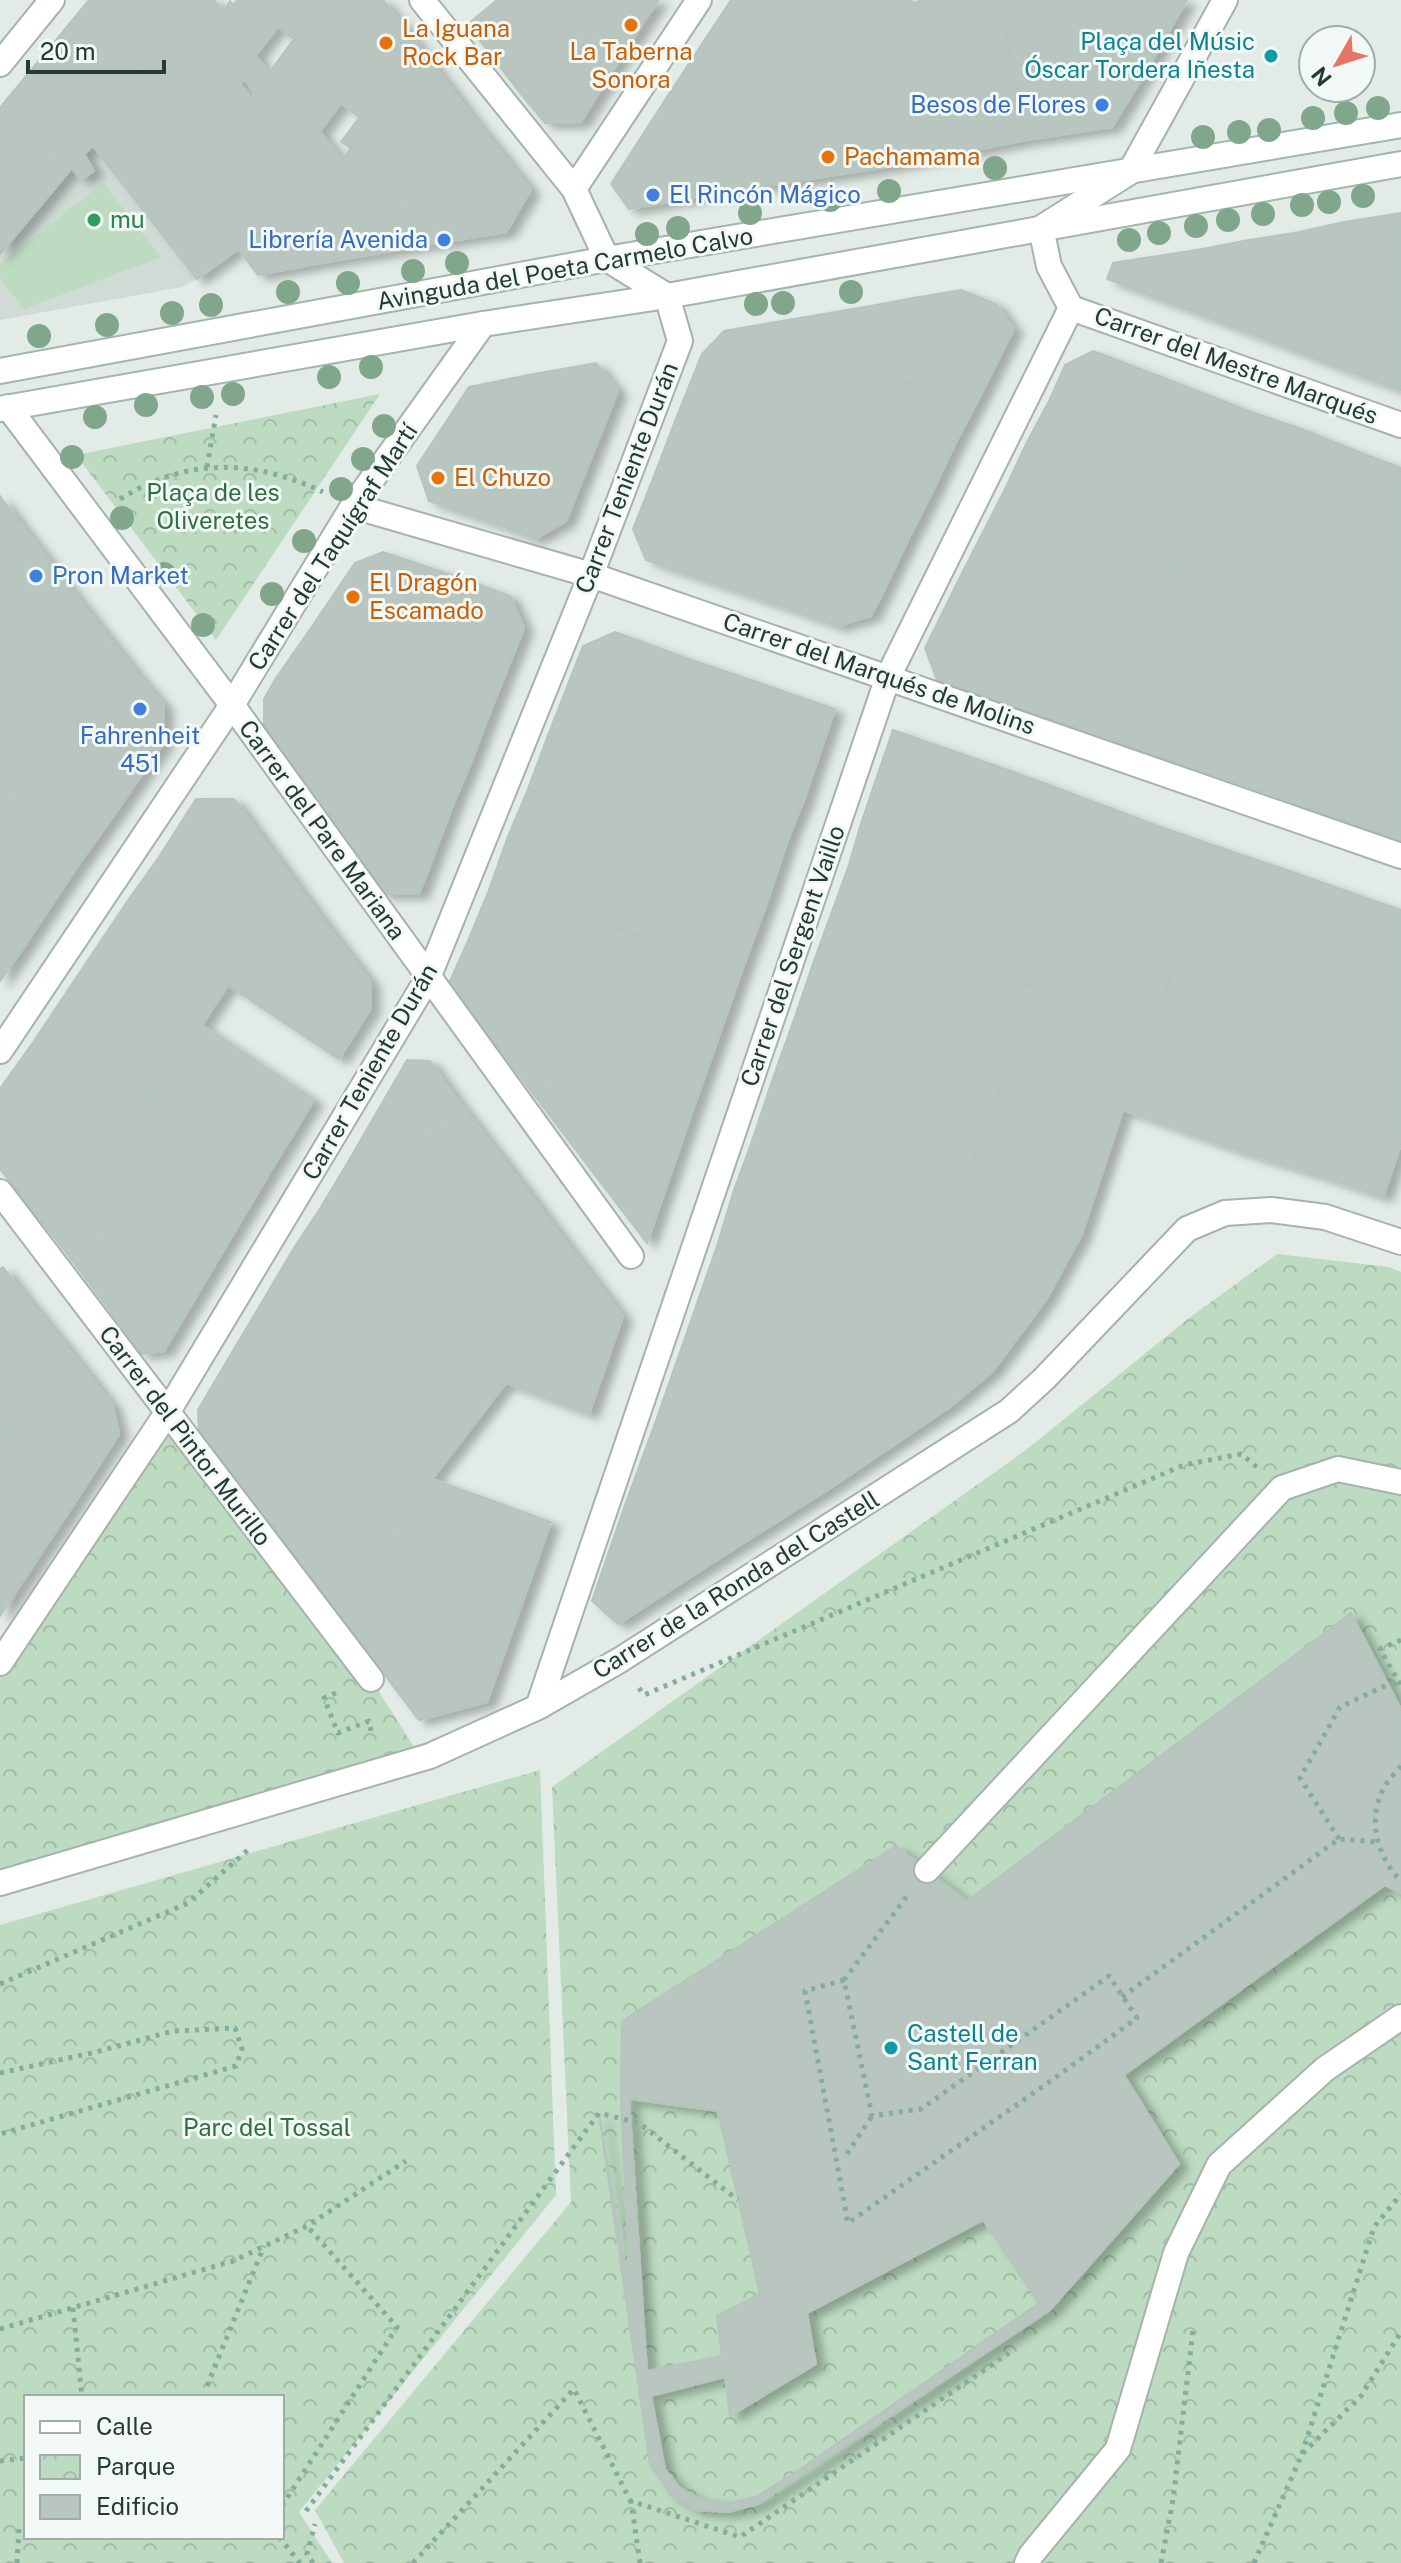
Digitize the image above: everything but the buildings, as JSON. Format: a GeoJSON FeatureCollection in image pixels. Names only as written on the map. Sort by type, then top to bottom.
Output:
{"type":"FeatureCollection","features":[{"type":"Feature","properties":{"kind":"street"},"geometry":{"type":"LineString","coordinates":[[0,64],[52,0]]}},
{"type":"Feature","properties":{"kind":"street"},"geometry":{"type":"LineString","coordinates":[[422,0],[574,189],[607,259],[667,296]]}},
{"type":"Feature","properties":{"kind":"street"},"geometry":{"type":"LineString","coordinates":[[574,189],[699,0]]}},
{"type":"Feature","properties":{"kind":"street"},"geometry":{"type":"LineString","coordinates":[[1130,172],[1225,0]]}},
{"type":"Feature","properties":{"kind":"street"},"geometry":{"type":"LineString","coordinates":[[1041,228],[1130,172],[1401,125]]}},
{"type":"Feature","properties":{"kind":"street"},"geometry":{"type":"LineString","coordinates":[[1041,228],[1401,164]]}},
{"type":"Feature","properties":{"kind":"street","name":"Avinguda del Poeta Carmelo Calvo"},"geometry":{"type":"LineString","coordinates":[[0,371],[607,259],[1130,172]]}},
{"type":"Feature","properties":{"kind":"street"},"geometry":{"type":"LineString","coordinates":[[1041,228],[1049,266],[1071,308]]}},
{"type":"Feature","properties":{"kind":"street","name":"Avinguda del Poeta Carmelo Calvo"},"geometry":{"type":"LineString","coordinates":[[4,408],[483,324],[667,296],[1041,228]]}},
{"type":"Feature","properties":{"kind":"street","name":"Carrer Teniente Durán"},"geometry":{"type":"LineString","coordinates":[[0,1663],[167,1413],[428,978],[591,575],[680,341],[667,296]]}},
{"type":"Feature","properties":{"kind":"street","name":"Carrer del Mestre Marqués"},"geometry":{"type":"LineString","coordinates":[[1071,308],[1401,425]]}},
{"type":"Feature","properties":{"kind":"street","name":"Carrer del Sergent Vaillo"},"geometry":{"type":"LineString","coordinates":[[538,1707],[888,677],[1071,308]]}},
{"type":"Feature","properties":{"kind":"street","name":"Carrer del Taquígraf Martí"},"geometry":{"type":"LineString","coordinates":[[0,1051],[232,705],[353,506],[483,324]]}},
{"type":"Feature","properties":{"kind":"street","name":"Carrer del Pare Mariana"},"geometry":{"type":"LineString","coordinates":[[4,408],[232,705],[631,1256]]}},
{"type":"Feature","properties":{"kind":"street","name":"Carrer del Marqués de Molins"},"geometry":{"type":"LineString","coordinates":[[353,506],[591,575],[1401,856]]}},
{"type":"Feature","properties":{"kind":"street","name":"Carrer del Pintor Murillo"},"geometry":{"type":"LineString","coordinates":[[0,1192],[371,1679]]}},
{"type":"Feature","properties":{"kind":"street","name":"Carrer de la Ronda del Castell"},"geometry":{"type":"LineString","coordinates":[[0,1883],[430,1756],[538,1707],[620,1660],[1009,1411],[1044,1379],[1187,1229],[1225,1213],[1271,1210],[1325,1217],[1401,1242]]}},
{"type":"Feature","properties":{"kind":"street"},"geometry":{"type":"LineString","coordinates":[[927,1870],[1282,1488],[1338,1469],[1401,1482]]}},
{"type":"Feature","properties":{"kind":"street"},"geometry":{"type":"LineString","coordinates":[[1027,2563],[1118,2449],[1176,2253],[1219,2165],[1325,2069],[1401,2017]]}},
{"type":"Feature","properties":{"kind":"path"},"geometry":{"type":"LineString","coordinates":[[207,467],[216,415]]}},
{"type":"Feature","properties":{"kind":"path"},"geometry":{"type":"LineString","coordinates":[[112,504],[153,481],[179,472],[232,466],[295,478],[353,506]]}},
{"type":"Feature","properties":{"kind":"path"},"geometry":{"type":"LineString","coordinates":[[620,1660],[644,1695],[1184,1465],[1241,1454],[1282,1488]]}},
{"type":"Feature","properties":{"kind":"path"},"geometry":{"type":"LineString","coordinates":[[1339,1839],[1300,1778],[1340,1707],[1399,1683],[1380,1649],[1401,1640]]}},
{"type":"Feature","properties":{"kind":"path"},"geometry":{"type":"LineString","coordinates":[[371,1679],[324,1698],[338,1733],[369,1721],[380,1769]]}},
{"type":"Feature","properties":{"kind":"path"},"geometry":{"type":"LineString","coordinates":[[1401,1766],[1384,1787],[1375,1814],[1377,1842],[1388,1869],[1401,1881]]}},
{"type":"Feature","properties":{"kind":"path"},"geometry":{"type":"LineString","coordinates":[[1122,1997],[1339,1839],[1377,1842]]}},
{"type":"Feature","properties":{"kind":"path"},"geometry":{"type":"LineString","coordinates":[[0,1984],[188,1903],[259,1840]]}},
{"type":"Feature","properties":{"kind":"path"},"geometry":{"type":"LineString","coordinates":[[872,2116],[921,2109],[1109,1976],[1137,2018],[848,2223],[805,1991],[844,1980],[927,1870]]}},
{"type":"Feature","properties":{"kind":"path"},"geometry":{"type":"LineString","coordinates":[[844,1980],[872,2116],[847,2154]]}},
{"type":"Feature","properties":{"kind":"path"},"geometry":{"type":"LineString","coordinates":[[0,2073],[173,2031],[235,2028],[242,2049],[236,2066],[0,2134]]}},
{"type":"Feature","properties":{"kind":"path"},"geometry":{"type":"LineString","coordinates":[[306,2511],[599,2113],[639,2123],[738,2200]]}},
{"type":"Feature","properties":{"kind":"path"},"geometry":{"type":"LineString","coordinates":[[0,2329],[233,2261],[307,2226],[406,2161]]}},
{"type":"Feature","properties":{"kind":"path"},"geometry":{"type":"LineString","coordinates":[[1254,2563],[1302,2454],[1374,2227],[1401,2194]]}},
{"type":"Feature","properties":{"kind":"path"},"geometry":{"type":"LineString","coordinates":[[284,2503],[397,2327],[307,2226]]}},
{"type":"Feature","properties":{"kind":"path"},"geometry":{"type":"LineString","coordinates":[[207,2386],[264,2246]]}},
{"type":"Feature","properties":{"kind":"path"},"geometry":{"type":"LineString","coordinates":[[73,2308],[82,2395]]}},
{"type":"Feature","properties":{"kind":"path"},"geometry":{"type":"LineString","coordinates":[[1161,2563],[1173,2500],[1195,2315]]}},
{"type":"Feature","properties":{"kind":"path"},"geometry":{"type":"LineString","coordinates":[[1302,2454],[1361,2396],[1401,2332]]}},
{"type":"Feature","properties":{"kind":"path"},"geometry":{"type":"LineString","coordinates":[[631,2502],[740,2537],[1009,2353]]}},
{"type":"Feature","properties":{"kind":"path"},"geometry":{"type":"LineString","coordinates":[[413,2563],[574,2389],[631,2502],[640,2563]]}},
{"type":"Feature","properties":{"kind":"path"},"geometry":{"type":"LineString","coordinates":[[0,2461],[24,2458]]}},
{"type":"Feature","properties":{"kind":"path"},"geometry":{"type":"LineString","coordinates":[[313,2563],[307,2554],[315,2524]]}},
{"type":"Feature","properties":{"kind":"path"},"geometry":{"type":"LineString","coordinates":[[17,2563],[19,2527],[24,2528]]}},
{"type":"Feature","properties":{"kind":"path"},"geometry":{"type":"LineString","coordinates":[[281,2539],[300,2563]]}},
{"type":"Feature","properties":{"kind":"shaded area"},"geometry":{"type":"Polygon","coordinates":[[[3,104],[67,163],[93,146],[197,279],[182,287],[0,320],[0,108],[3,104]]]}},
{"type":"Feature","properties":{"kind":"green space","name":"mu"},"geometry":{"type":"Polygon","coordinates":[[[103,183],[161,257],[24,309],[0,278],[0,264],[103,183]]]}},
{"type":"Feature","properties":{"kind":"green space","name":"Plaça de les Oliveretes"},"geometry":{"type":"Polygon","coordinates":[[[380,394],[216,640],[76,455],[380,394]]]}},
{"type":"Feature","properties":{"kind":"green space"},"geometry":{"type":"Polygon","coordinates":[[[1277,1254],[1389,1267],[1401,1272],[1401,2563],[344,2563],[315,2510],[571,2202],[552,1787],[1026,1450],[1189,1318],[1277,1254]]]}},
{"type":"Feature","properties":{"kind":"green space"},"geometry":{"type":"Polygon","coordinates":[[[167,1413],[371,1679],[421,1758],[0,1883],[0,1663],[167,1413]]]}},
{"type":"Feature","properties":{"kind":"green space","name":"Parc del Tossal"},"geometry":{"type":"Polygon","coordinates":[[[540,1770],[556,2195],[299,2512],[332,2563],[0,2563],[0,1925],[540,1770]]]}},
{"type":"Feature","properties":{"kind":"place","name":"La Taberna Sonora"},"geometry":{"type":"Point","coordinates":[631,25]}},
{"type":"Feature","properties":{"kind":"place","name":"La Iguana Rock Bar"},"geometry":{"type":"Point","coordinates":[386,43]}},
{"type":"Feature","properties":{"kind":"place","name":"Plaça del Músic Óscar Tordera Iñesta"},"geometry":{"type":"Point","coordinates":[1271,56]}},
{"type":"Feature","properties":{"kind":"place","name":"Besos de Flores"},"geometry":{"type":"Point","coordinates":[1102,105]}},
{"type":"Feature","properties":{"kind":"place","name":"Pachamama"},"geometry":{"type":"Point","coordinates":[828,157]}},
{"type":"Feature","properties":{"kind":"place","name":"El Rincón Mágico"},"geometry":{"type":"Point","coordinates":[653,195]}},
{"type":"Feature","properties":{"kind":"place","name":"mu"},"geometry":{"type":"Point","coordinates":[94,220]}},
{"type":"Feature","properties":{"kind":"place","name":"Librería Avenida"},"geometry":{"type":"Point","coordinates":[444,240]}},
{"type":"Feature","properties":{"kind":"place","name":"El Chuzo"},"geometry":{"type":"Point","coordinates":[438,478]}},
{"type":"Feature","properties":{"kind":"place","name":"Pron Market"},"geometry":{"type":"Point","coordinates":[36,576]}},
{"type":"Feature","properties":{"kind":"place","name":"El Dragón Escamado"},"geometry":{"type":"Point","coordinates":[353,597]}},
{"type":"Feature","properties":{"kind":"place","name":"Fahrenheit 451"},"geometry":{"type":"Point","coordinates":[140,709]}},
{"type":"Feature","properties":{"kind":"place","name":"Castell de Sant Ferran"},"geometry":{"type":"Point","coordinates":[891,2048]}}]}
